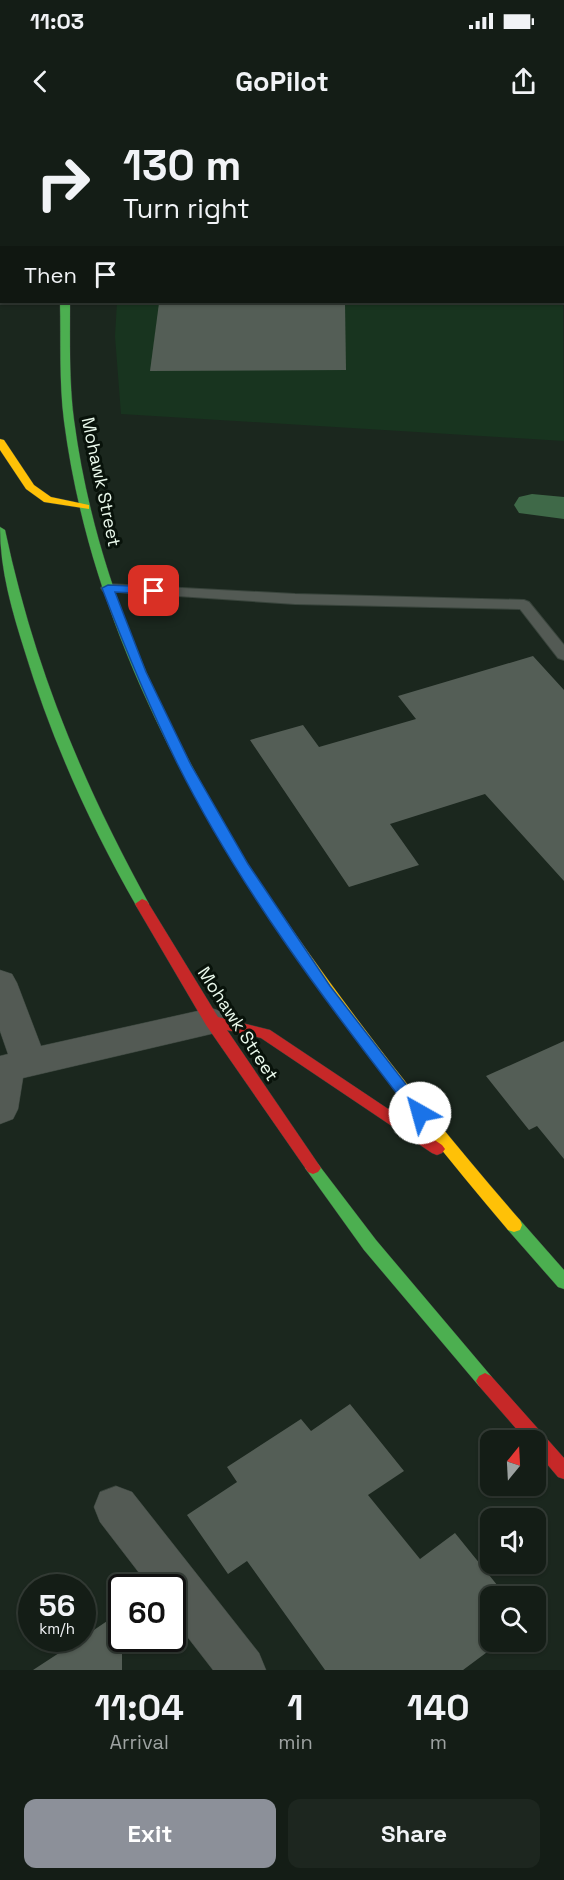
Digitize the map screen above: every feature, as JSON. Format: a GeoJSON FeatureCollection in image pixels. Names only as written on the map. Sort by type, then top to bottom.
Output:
{"type":"FeatureCollection","features":[{"type":"Feature","properties":{"kind":"main road","name":"Mohawk Street"},"geometry":{"type":"LineString","coordinates":[[65,303],[67,402],[85,507],[108,588],[140,672],[180,755],[243,867],[325,990],[461,1166],[564,1282]]}},
{"type":"Feature","properties":{"kind":"main road"},"geometry":{"type":"LineString","coordinates":[[0,442],[30,487],[48,500],[85,507]]}},
{"type":"Feature","properties":{"kind":"main road","name":"Mohawk Street"},"geometry":{"type":"LineString","coordinates":[[0,530],[18,611],[46,698],[86,794],[138,900],[211,1021],[344,1210],[464,1359],[564,1471]]}},
{"type":"Feature","properties":{"kind":"main road"},"geometry":{"type":"LineString","coordinates":[[211,1021],[265,1034],[461,1166]]}},
{"type":"Feature","properties":{"kind":"street"},"geometry":{"type":"LineString","coordinates":[[0,982],[8,1086],[211,1021]]}},
{"type":"Feature","properties":{"kind":"street"},"geometry":{"type":"LineString","coordinates":[[116,1507],[242,1670]]}},
{"type":"Feature","properties":{"kind":"lane"},"geometry":{"type":"LineString","coordinates":[[108,588],[295,599],[524,605],[564,655]]}},
{"type":"Feature","properties":{"kind":"shaded area"},"geometry":{"type":"Polygon","coordinates":[[[117,303],[563,303],[564,441],[121,414],[115,336],[117,303]]]}},
{"type":"Feature","properties":{"kind":"building"},"geometry":{"type":"Polygon","coordinates":[[[159,303],[345,303],[346,370],[150,371],[159,303]]]}},
{"type":"Feature","properties":{"kind":"building"},"geometry":{"type":"Polygon","coordinates":[[[533,656],[564,690],[564,881],[485,794],[390,824],[419,865],[349,887],[250,740],[303,725],[319,747],[416,719],[398,696],[533,656]]]}},
{"type":"Feature","properties":{"kind":"building"},"geometry":{"type":"Polygon","coordinates":[[[564,1041],[564,1159],[537,1126],[529,1130],[486,1076],[564,1041]]]}},
{"type":"Feature","properties":{"kind":"building"},"geometry":{"type":"Polygon","coordinates":[[[350,1404],[404,1471],[368,1495],[420,1559],[455,1533],[480,1564],[480,1574],[488,1574],[498,1586],[480,1586],[480,1652],[487,1652],[463,1670],[325,1670],[247,1561],[228,1574],[187,1515],[237,1482],[227,1467],[301,1419],[311,1431],[350,1404]]]}},
{"type":"Feature","properties":{"kind":"building"},"geometry":{"type":"Polygon","coordinates":[[[108,1620],[108,1652],[122,1652],[122,1670],[33,1670],[61,1652],[96,1652],[96,1629],[108,1620]]]}},
{"type":"Feature","properties":{"kind":"waterway"},"geometry":{"type":"LineString","coordinates":[[532,505],[564,508]]}},
{"type":"Feature","properties":{"kind":"traffic: fast"},"geometry":{"type":"LineString","coordinates":[[65,303],[69,420],[78,478],[109,593],[153,705],[208,811],[239,861]]}},
{"type":"Feature","properties":{"kind":"traffic: fast"},"geometry":{"type":"LineString","coordinates":[[0,530],[23,628],[55,723],[96,815],[142,904]]}},
{"type":"Feature","properties":{"kind":"traffic: fast"},"geometry":{"type":"LineString","coordinates":[[313,1168],[370,1245],[485,1381]]}},
{"type":"Feature","properties":{"kind":"traffic: fast"},"geometry":{"type":"LineString","coordinates":[[514,1225],[564,1282]]}},
{"type":"Feature","properties":{"kind":"traffic: slow"},"geometry":{"type":"LineString","coordinates":[[0,442],[30,487],[48,500],[85,507]]}},
{"type":"Feature","properties":{"kind":"traffic: slow"},"geometry":{"type":"LineString","coordinates":[[239,861],[336,1003],[440,1138],[514,1225]]}},
{"type":"Feature","properties":{"kind":"traffic: jam"},"geometry":{"type":"LineString","coordinates":[[142,904],[210,1017],[313,1168]]}},
{"type":"Feature","properties":{"kind":"traffic: jam"},"geometry":{"type":"LineString","coordinates":[[211,1021],[265,1034],[437,1149]]}},
{"type":"Feature","properties":{"kind":"traffic: jam"},"geometry":{"type":"LineString","coordinates":[[485,1381],[564,1471]]}},
{"type":"Feature","properties":{"kind":"route"},"geometry":{"type":"LineString","coordinates":[[154,591],[108,588],[140,672],[184,765],[243,867],[325,990],[420,1113]]}}]}
